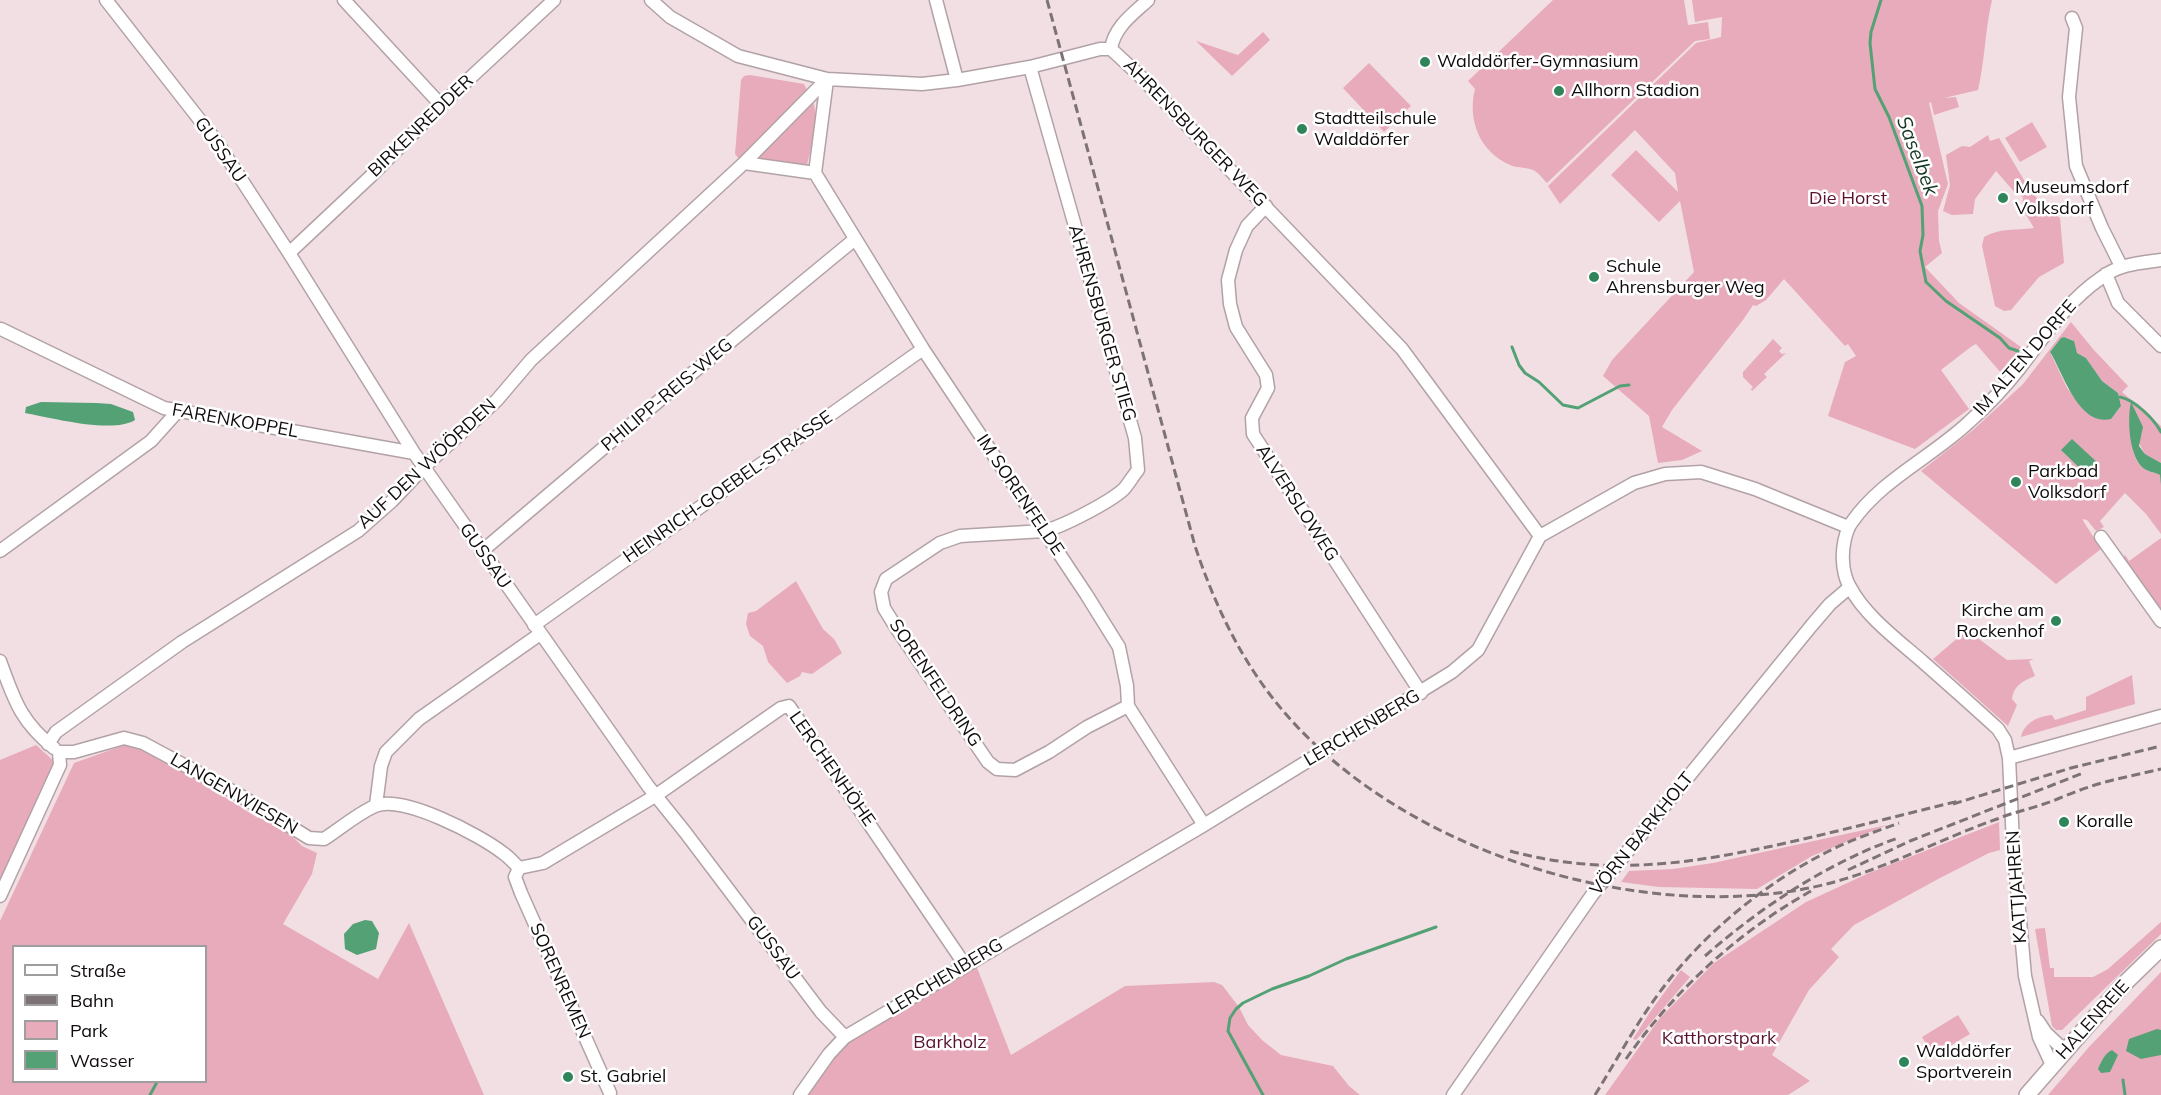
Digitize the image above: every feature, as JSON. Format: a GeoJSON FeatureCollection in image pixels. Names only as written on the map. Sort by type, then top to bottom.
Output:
{"type":"FeatureCollection","features":[{"type":"Feature","properties":{"kind":"main road","name":"HALENREIE"},"geometry":{"type":"LineString","coordinates":[[2027,1095],[2122,986],[2161,948]]}},
{"type":"Feature","properties":{"kind":"street","name":"GUSSAU"},"geometry":{"type":"LineString","coordinates":[[106,0],[217,142],[414,453],[655,796],[685,832],[821,1012],[845,1037]]}},
{"type":"Feature","properties":{"kind":"street"},"geometry":{"type":"LineString","coordinates":[[344,0],[441,105]]}},
{"type":"Feature","properties":{"kind":"street","name":"BIRKENREDDER"},"geometry":{"type":"LineString","coordinates":[[289,253],[372,176],[441,105],[554,0]]}},
{"type":"Feature","properties":{"kind":"street","name":"AHRENSBURGER WEG"},"geometry":{"type":"LineString","coordinates":[[651,0],[670,17],[738,56],[828,79],[922,84],[1030,67],[1100,49],[1111,49],[1138,74],[1402,349],[1540,536]]}},
{"type":"Feature","properties":{"kind":"street"},"geometry":{"type":"LineString","coordinates":[[936,0],[957,80]]}},
{"type":"Feature","properties":{"kind":"street"},"geometry":{"type":"LineString","coordinates":[[1111,49],[1112,37],[1148,0]]}},
{"type":"Feature","properties":{"kind":"street"},"geometry":{"type":"LineString","coordinates":[[2072,18],[2076,28],[2068,97],[2076,166],[2121,266]]}},
{"type":"Feature","properties":{"kind":"street","name":"AHRENSBURGER STIEG"},"geometry":{"type":"LineString","coordinates":[[1030,67],[1135,438],[1138,470],[1123,490],[1056,528],[1044,531]]}},
{"type":"Feature","properties":{"kind":"street"},"geometry":{"type":"LineString","coordinates":[[744,163],[815,173],[828,79]]}},
{"type":"Feature","properties":{"kind":"street","name":"AUF DEN WÖÖRDEN"},"geometry":{"type":"LineString","coordinates":[[48,744],[56,732],[182,642],[358,531],[497,400],[531,360],[744,163],[828,79]]}},
{"type":"Feature","properties":{"kind":"street","name":"IM SORENFELDE"},"geometry":{"type":"LineString","coordinates":[[815,173],[923,349],[1119,647],[1127,686],[1128,706],[1204,825]]}},
{"type":"Feature","properties":{"kind":"street","name":"ALVERSLOWEG"},"geometry":{"type":"LineString","coordinates":[[1266,206],[1247,226],[1236,250],[1228,280],[1230,304],[1236,327],[1266,375],[1269,388],[1252,418],[1253,434],[1421,693]]}},
{"type":"Feature","properties":{"kind":"street","name":"PHILIPP-REIS-WEG"},"geometry":{"type":"LineString","coordinates":[[482,552],[658,401],[855,239]]}},
{"type":"Feature","properties":{"kind":"street","name":"IM ALTEN DORFE"},"geometry":{"type":"LineString","coordinates":[[1848,527],[1864,507],[1886,486],[1948,441],[1971,421],[2065,310],[2092,284],[2121,266],[2161,260]]}},
{"type":"Feature","properties":{"kind":"street"},"geometry":{"type":"LineString","coordinates":[[2106,274],[2118,303]]}},
{"type":"Feature","properties":{"kind":"street"},"geometry":{"type":"LineString","coordinates":[[2092,284],[2118,303],[2161,346]]}},
{"type":"Feature","properties":{"kind":"street","name":"FARENKOPPEL"},"geometry":{"type":"LineString","coordinates":[[0,330],[164,408],[414,453]]}},
{"type":"Feature","properties":{"kind":"street","name":"HEINRICH-GOEBEL-STRASSE"},"geometry":{"type":"LineString","coordinates":[[376,805],[381,766],[386,752],[419,718],[537,629],[923,349]]}},
{"type":"Feature","properties":{"kind":"street"},"geometry":{"type":"LineString","coordinates":[[0,550],[151,441],[178,411]]}},
{"type":"Feature","properties":{"kind":"street"},"geometry":{"type":"LineString","coordinates":[[1540,536],[1634,483],[1665,474],[1701,472],[1755,489],[1848,527],[1842,561],[1850,587]]}},
{"type":"Feature","properties":{"kind":"street","name":"SORENFELDRING"},"geometry":{"type":"LineString","coordinates":[[1044,531],[971,535],[948,539],[886,579],[881,592],[884,608],[988,762],[997,769],[1015,770],[1027,765],[1088,727],[1128,706]]}},
{"type":"Feature","properties":{"kind":"street","name":"LERCHENBERG"},"geometry":{"type":"LineString","coordinates":[[845,1037],[1204,825],[1452,672],[1478,650],[1540,536]]}},
{"type":"Feature","properties":{"kind":"street"},"geometry":{"type":"LineString","coordinates":[[2101,537],[2161,621]]}},
{"type":"Feature","properties":{"kind":"street","name":"KATTJAHREN"},"geometry":{"type":"LineString","coordinates":[[1850,587],[1867,610],[1890,634],[1998,729],[2005,740],[2009,758],[2023,959],[2041,1043],[2052,1065]]}},
{"type":"Feature","properties":{"kind":"street","name":"VÖRN BARKHOLT"},"geometry":{"type":"LineString","coordinates":[[1453,1095],[1592,895],[1812,625],[1830,604],[1850,587]]}},
{"type":"Feature","properties":{"kind":"street"},"geometry":{"type":"LineString","coordinates":[[0,661],[15,705],[38,735],[59,752],[60,765],[0,896]]}},
{"type":"Feature","properties":{"kind":"street","name":"LERCHENHÖHE"},"geometry":{"type":"LineString","coordinates":[[655,796],[781,708],[789,706],[965,965]]}},
{"type":"Feature","properties":{"kind":"street"},"geometry":{"type":"LineString","coordinates":[[2009,758],[2161,716]]}},
{"type":"Feature","properties":{"kind":"street","name":"LANGENWIESEN"},"geometry":{"type":"LineString","coordinates":[[59,752],[74,752],[124,738],[142,742],[237,793],[309,838],[324,839],[376,805]]}},
{"type":"Feature","properties":{"kind":"street"},"geometry":{"type":"LineString","coordinates":[[376,805],[393,804],[411,807],[438,817],[502,852],[519,868],[543,863],[655,796]]}},
{"type":"Feature","properties":{"kind":"street","name":"SORENREMEN"},"geometry":{"type":"LineString","coordinates":[[519,868],[515,877],[521,893],[610,1093]]}},
{"type":"Feature","properties":{"kind":"street","name":"KATTJAHREN"},"geometry":{"type":"LineString","coordinates":[[2034,1015],[2046,1033],[2065,1051]]}},
{"type":"Feature","properties":{"kind":"street"},"geometry":{"type":"LineString","coordinates":[[800,1095],[829,1054],[845,1037]]}},
{"type":"Feature","properties":{"kind":"green space","name":"Allhorn Stadion"},"geometry":{"type":"Polygon","coordinates":[[[1553,0],[1684,0],[1688,25],[1708,22],[1710,39],[1695,41],[1547,183],[1533,170],[1513,166],[1500,159],[1484,143],[1478,134],[1473,112],[1475,89],[1468,81],[1553,0]]]}},
{"type":"Feature","properties":{"kind":"green space","name":"Die Horst"},"geometry":{"type":"Polygon","coordinates":[[[1692,0],[1992,0],[1978,90],[1944,98],[1956,97],[1959,107],[1934,115],[1931,102],[1929,103],[1948,184],[1938,211],[1939,241],[1942,253],[1925,267],[1959,303],[2021,347],[2002,374],[1976,344],[1941,370],[1969,409],[1915,449],[1828,416],[1845,362],[1856,356],[1848,344],[1845,346],[1784,279],[1766,300],[1756,306],[1753,305],[1672,410],[1662,427],[1702,451],[1682,460],[1658,463],[1649,416],[1603,376],[1612,360],[1694,272],[1680,201],[1659,222],[1611,175],[1636,150],[1678,192],[1675,173],[1635,130],[1560,204],[1548,186],[1696,43],[1721,37],[1722,17],[1695,22],[1692,0]]]}},
{"type":"Feature","properties":{"kind":"green space"},"geometry":{"type":"Polygon","coordinates":[[[1263,32],[1270,40],[1232,76],[1196,41],[1238,55],[1263,32]]]}},
{"type":"Feature","properties":{"kind":"green space"},"geometry":{"type":"Polygon","coordinates":[[[1369,63],[1411,106],[1384,132],[1343,88],[1369,63]]]}},
{"type":"Feature","properties":{"kind":"green space"},"geometry":{"type":"Polygon","coordinates":[[[744,76],[804,84],[809,94],[739,159],[735,154],[741,80],[744,76]]]}},
{"type":"Feature","properties":{"kind":"green space"},"geometry":{"type":"Polygon","coordinates":[[[813,102],[815,127],[806,170],[747,166],[813,102]]]}},
{"type":"Feature","properties":{"kind":"green space"},"geometry":{"type":"Polygon","coordinates":[[[2032,122],[2047,147],[2020,162],[2005,138],[2032,122]]]}},
{"type":"Feature","properties":{"kind":"green space"},"geometry":{"type":"Polygon","coordinates":[[[1988,135],[1990,141],[1999,138],[2027,185],[2016,194],[1996,171],[1975,199],[1973,214],[1952,215],[1943,211],[1950,185],[1946,155],[1962,146],[1970,147],[1988,135]]]}},
{"type":"Feature","properties":{"kind":"green space"},"geometry":{"type":"Polygon","coordinates":[[[2029,187],[2043,207],[2060,218],[2064,263],[2039,277],[2011,310],[2004,311],[1995,306],[1982,246],[1984,237],[1991,234],[2034,228],[2022,208],[2021,195],[2029,187]]]}},
{"type":"Feature","properties":{"kind":"green space","name":"Parkbad Volksdorf"},"geometry":{"type":"Polygon","coordinates":[[[2071,322],[2128,386],[2122,392],[2161,426],[2161,463],[2145,454],[2139,443],[2141,426],[2136,415],[2130,414],[2135,457],[2143,468],[2161,475],[2161,534],[2146,514],[2125,493],[2100,521],[2104,527],[2096,531],[2087,520],[2082,519],[2101,549],[2056,584],[1921,471],[1973,430],[2023,384],[2071,322]],[[2061,338],[2050,352],[2067,388],[2084,409],[2115,414],[2121,406],[2118,393],[2102,381],[2086,358],[2077,353],[2073,340],[2061,338]]]}},
{"type":"Feature","properties":{"kind":"green space"},"geometry":{"type":"Polygon","coordinates":[[[1773,339],[1782,348],[1779,351],[1782,354],[1786,353],[1764,374],[1767,377],[1752,391],[1753,387],[1743,377],[1743,372],[1773,339]]]}},
{"type":"Feature","properties":{"kind":"green space"},"geometry":{"type":"Polygon","coordinates":[[[2161,538],[2161,613],[2123,560],[2125,555],[2129,561],[2161,538]]]}},
{"type":"Feature","properties":{"kind":"green space"},"geometry":{"type":"Polygon","coordinates":[[[796,581],[823,629],[834,639],[842,653],[812,674],[802,672],[800,676],[787,683],[768,662],[763,646],[750,636],[746,624],[748,613],[756,611],[796,581]]]}},
{"type":"Feature","properties":{"kind":"green space"},"geometry":{"type":"Polygon","coordinates":[[[1967,630],[2007,660],[2034,659],[2029,661],[2035,676],[2023,682],[2015,690],[2012,699],[2017,705],[2008,726],[1933,659],[1967,630]]]}},
{"type":"Feature","properties":{"kind":"green space"},"geometry":{"type":"Polygon","coordinates":[[[2132,675],[2135,704],[2021,737],[2025,728],[2032,721],[2052,715],[2055,720],[2086,710],[2086,697],[2132,675]]]}},
{"type":"Feature","properties":{"kind":"green space"},"geometry":{"type":"Polygon","coordinates":[[[130,743],[176,767],[258,818],[262,816],[286,830],[302,846],[317,853],[312,874],[283,924],[378,979],[409,923],[484,1095],[0,1095],[0,921],[74,763],[130,743]]]}},
{"type":"Feature","properties":{"kind":"green space"},"geometry":{"type":"Polygon","coordinates":[[[36,745],[56,763],[0,884],[0,760],[36,745]]]}},
{"type":"Feature","properties":{"kind":"green space","name":"Katthorstpark"},"geometry":{"type":"Polygon","coordinates":[[[1999,822],[2000,850],[1989,853],[1940,878],[1854,925],[1831,949],[1839,957],[1809,990],[1772,1055],[1810,1081],[1788,1095],[1605,1095],[1660,1018],[1714,963],[1806,902],[1869,873],[1999,822]]]}},
{"type":"Feature","properties":{"kind":"green space"},"geometry":{"type":"Polygon","coordinates":[[[1887,825],[1812,856],[1757,889],[1659,887],[1621,882],[1629,871],[1673,869],[1713,863],[1887,825]]]}},
{"type":"Feature","properties":{"kind":"green space"},"geometry":{"type":"Polygon","coordinates":[[[2161,922],[2161,934],[2062,1030],[2056,1030],[2052,1026],[2035,929],[2045,928],[2050,968],[2054,968],[2054,977],[2093,977],[2108,969],[2161,922]]]}},
{"type":"Feature","properties":{"kind":"green space","name":"Barkholz"},"geometry":{"type":"Polygon","coordinates":[[[976,965],[1011,1055],[1125,986],[1214,982],[1222,985],[1239,1007],[1248,1025],[1281,1055],[1333,1066],[1349,1086],[1360,1095],[808,1095],[842,1045],[976,965]]]}},
{"type":"Feature","properties":{"kind":"green space"},"geometry":{"type":"Polygon","coordinates":[[[1681,970],[1690,977],[1636,1040],[1633,1039],[1650,1012],[1681,970]]]}},
{"type":"Feature","properties":{"kind":"green space"},"geometry":{"type":"Polygon","coordinates":[[[2161,972],[2161,1095],[2048,1095],[2089,1047],[2161,972]]]}},
{"type":"Feature","properties":{"kind":"green space"},"geometry":{"type":"Polygon","coordinates":[[[1958,1015],[1970,1034],[1933,1056],[1922,1037],[1958,1015]]]}},
{"type":"Feature","properties":{"kind":"water"},"geometry":{"type":"Polygon","coordinates":[[[2064,337],[2074,341],[2077,353],[2086,358],[2102,381],[2118,393],[2121,406],[2111,419],[2099,419],[2089,415],[2073,396],[2050,352],[2064,337]]]}},
{"type":"Feature","properties":{"kind":"water"},"geometry":{"type":"Polygon","coordinates":[[[41,402],[111,404],[133,412],[135,420],[112,426],[66,421],[25,413],[26,407],[41,402]]]}},
{"type":"Feature","properties":{"kind":"water"},"geometry":{"type":"Polygon","coordinates":[[[2131,402],[2143,427],[2139,446],[2145,454],[2161,463],[2161,485],[2160,475],[2143,468],[2135,455],[2129,427],[2131,402]]]}},
{"type":"Feature","properties":{"kind":"water"},"geometry":{"type":"Polygon","coordinates":[[[2072,439],[2099,464],[2088,476],[2061,450],[2072,439]]]}},
{"type":"Feature","properties":{"kind":"water"},"geometry":{"type":"Polygon","coordinates":[[[365,920],[372,921],[379,933],[376,949],[357,955],[345,949],[344,934],[353,924],[365,920]]]}},
{"type":"Feature","properties":{"kind":"water"},"geometry":{"type":"Polygon","coordinates":[[[2157,1029],[2161,1030],[2161,1055],[2141,1059],[2126,1051],[2129,1039],[2157,1029]]]}},
{"type":"Feature","properties":{"kind":"water"},"geometry":{"type":"Polygon","coordinates":[[[2112,1050],[2118,1055],[2110,1072],[2101,1073],[2098,1069],[2100,1064],[2105,1055],[2112,1050]]]}},
{"type":"Feature","properties":{"kind":"waterway","name":"Saselbek"},"geometry":{"type":"LineString","coordinates":[[1881,0],[1870,43],[1875,89],[1889,117],[1922,206],[1923,235],[1920,251],[1926,282],[1946,301],[2000,338],[2009,348],[2018,351]]}},
{"type":"Feature","properties":{"kind":"waterway"},"geometry":{"type":"LineString","coordinates":[[1512,347],[1525,373],[1539,382],[1563,405],[1578,408],[1620,386],[1629,385]]}},
{"type":"Feature","properties":{"kind":"waterway","name":"Saselbek"},"geometry":{"type":"LineString","coordinates":[[2120,397],[2132,402],[2143,411],[2154,421],[2161,432]]}},
{"type":"Feature","properties":{"kind":"waterway"},"geometry":{"type":"LineString","coordinates":[[1263,1095],[1228,1031],[1230,1018],[1236,1009],[1243,1003],[1272,989],[1309,976],[1346,959],[1436,927]]}},
{"type":"Feature","properties":{"kind":"waterway"},"geometry":{"type":"LineString","coordinates":[[2123,1080],[2125,1095]]}},
{"type":"Feature","properties":{"kind":"waterway"},"geometry":{"type":"LineString","coordinates":[[150,1095],[156,1083]]}},
{"type":"Feature","properties":{"kind":"railway"},"geometry":{"type":"LineString","coordinates":[[1047,0],[1195,546],[1211,590],[1243,654],[1284,712],[1333,761],[1391,803],[1455,838],[1524,865],[1596,884],[1669,895],[1740,896],[1809,888],[1857,875],[2008,815],[2098,784],[2161,769]]}},
{"type":"Feature","properties":{"kind":"railway"},"geometry":{"type":"LineString","coordinates":[[1953,804],[2071,768],[2161,746]]}},
{"type":"Feature","properties":{"kind":"railway"},"geometry":{"type":"LineString","coordinates":[[1848,870],[1910,841],[2083,773]]}},
{"type":"Feature","properties":{"kind":"railway"},"geometry":{"type":"LineString","coordinates":[[1510,851],[1580,864],[1648,865],[1682,862],[1786,843],[1959,801]]}},
{"type":"Feature","properties":{"kind":"railway"},"geometry":{"type":"LineString","coordinates":[[1595,1095],[1656,997],[1682,964],[1739,909],[1804,864],[1845,844],[1899,823]]}},
{"type":"Feature","properties":{"kind":"railway"},"geometry":{"type":"LineString","coordinates":[[1705,956],[1749,920],[1820,873],[1898,838]]}},
{"type":"Feature","properties":{"kind":"railway"},"geometry":{"type":"LineString","coordinates":[[1626,1059],[1665,1010],[1709,965],[1758,925],[1811,891]]}},
{"type":"Feature","properties":{"kind":"place","name":"Walddörfer-Gymnasium"},"geometry":{"type":"Point","coordinates":[1425,62]}},
{"type":"Feature","properties":{"kind":"place","name":"Allhorn Stadion"},"geometry":{"type":"Point","coordinates":[1559,91]}},
{"type":"Feature","properties":{"kind":"place","name":"Stadtteilschule Walddörfer"},"geometry":{"type":"Point","coordinates":[1302,129]}},
{"type":"Feature","properties":{"kind":"place","name":"Museumsdorf Volksdorf"},"geometry":{"type":"Point","coordinates":[2003,198]}},
{"type":"Feature","properties":{"kind":"place","name":"Schule Ahrensburger Weg"},"geometry":{"type":"Point","coordinates":[1594,277]}},
{"type":"Feature","properties":{"kind":"place","name":"Parkbad Volksdorf"},"geometry":{"type":"Point","coordinates":[2016,482]}},
{"type":"Feature","properties":{"kind":"place","name":"Kirche am Rockenhof"},"geometry":{"type":"Point","coordinates":[2056,621]}},
{"type":"Feature","properties":{"kind":"place","name":"Koralle"},"geometry":{"type":"Point","coordinates":[2064,822]}},
{"type":"Feature","properties":{"kind":"place","name":"Walddörfer Sportverein"},"geometry":{"type":"Point","coordinates":[1904,1062]}},
{"type":"Feature","properties":{"kind":"place","name":"St. Gabriel"},"geometry":{"type":"Point","coordinates":[568,1077]}}]}
